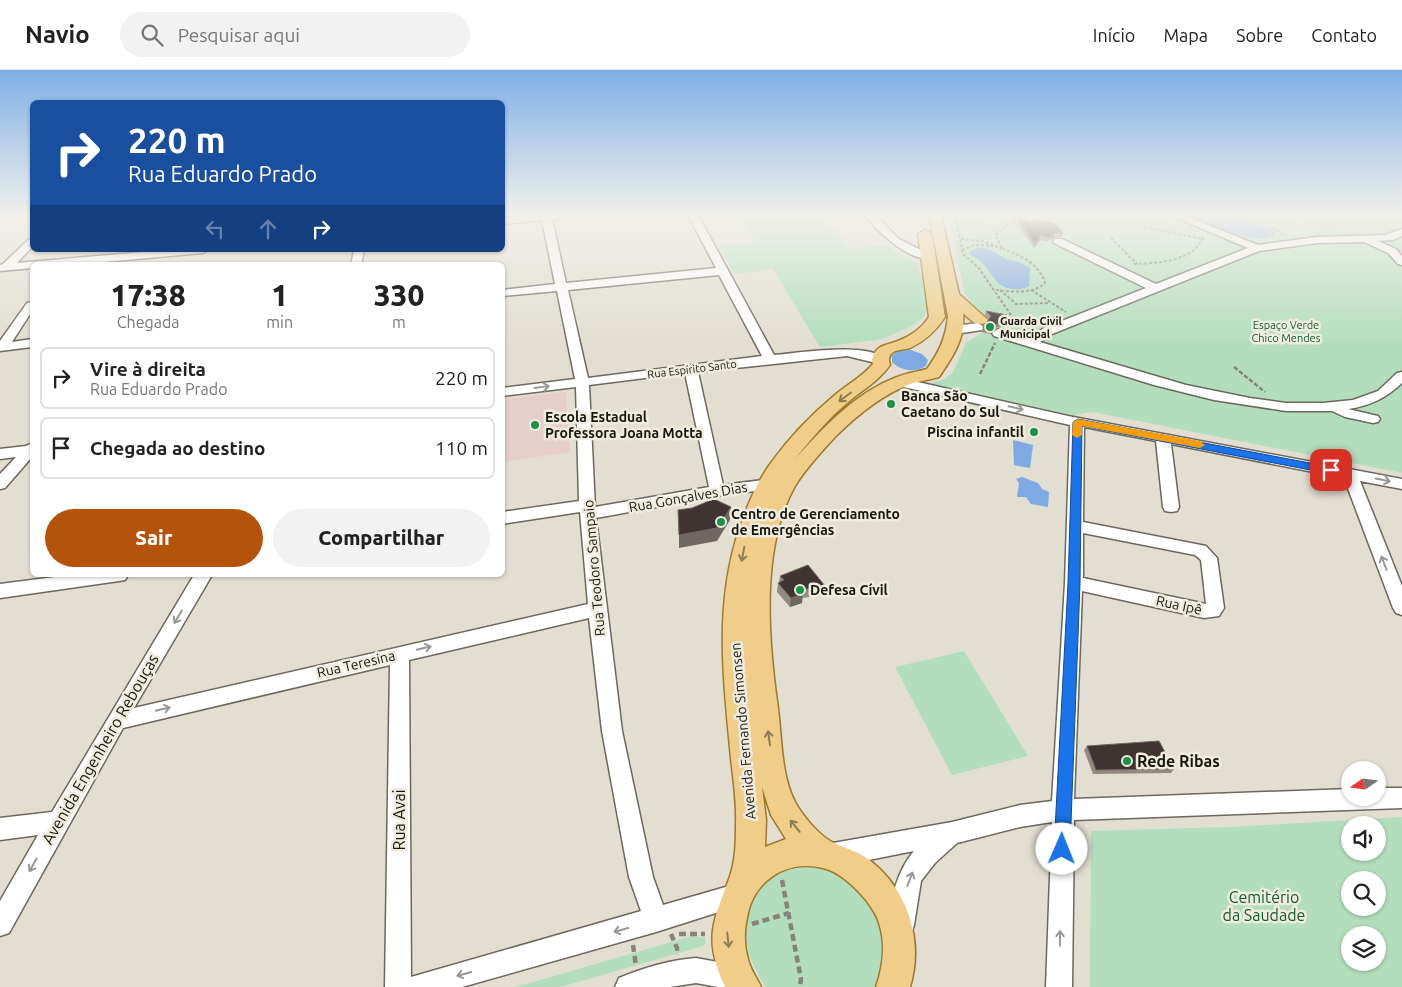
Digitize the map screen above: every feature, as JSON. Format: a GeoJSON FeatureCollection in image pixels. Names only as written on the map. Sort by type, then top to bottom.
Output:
{"type":"FeatureCollection","features":[{"type":"Feature","properties":{"kind":"main road","name":"Avenida Fernando Simonsen"},"geometry":{"type":"LineString","coordinates":[[743,985],[732,962],[727,932],[750,852],[751,820],[737,691],[734,642],[736,587],[746,541],[777,483],[778,467],[811,426],[842,398],[873,375],[881,363],[882,353],[889,348],[902,345],[930,328],[936,317],[937,310],[928,258]]}},
{"type":"Feature","properties":{"kind":"main road","name":"Avenida Fernando Simonsen"},"geometry":{"type":"LineString","coordinates":[[777,483],[795,472],[828,433],[848,415],[908,379],[933,373],[938,368],[931,355],[950,347],[955,330],[956,316],[944,258]]}},
{"type":"Feature","properties":{"kind":"main road"},"geometry":{"type":"LineString","coordinates":[[951,295],[980,322]]}},
{"type":"Feature","properties":{"kind":"main road"},"geometry":{"type":"LineString","coordinates":[[902,345],[931,355]]}},
{"type":"Feature","properties":{"kind":"main road"},"geometry":{"type":"LineString","coordinates":[[881,363],[896,374],[908,379]]}},
{"type":"Feature","properties":{"kind":"main road","name":"Avenida Fernando Simonsen"},"geometry":{"type":"LineString","coordinates":[[777,483],[781,493],[761,557],[756,602],[763,694],[776,794],[786,815],[798,830],[825,854]]}},
{"type":"Feature","properties":{"kind":"main road"},"geometry":{"type":"LineString","coordinates":[[740,889],[759,866],[777,856],[798,851],[825,854],[856,868],[877,888],[892,914],[900,944],[898,973],[893,987]]}},
{"type":"Feature","properties":{"kind":"street"},"geometry":{"type":"LineString","coordinates":[[3,267],[14,258]]}},
{"type":"Feature","properties":{"kind":"street"},"geometry":{"type":"LineString","coordinates":[[64,262],[109,258]]}},
{"type":"Feature","properties":{"kind":"street","name":"Rua Teodoro Sampaio"},"geometry":{"type":"LineString","coordinates":[[554,258],[582,382],[588,510],[597,609],[612,731],[642,877],[664,927]]}},
{"type":"Feature","properties":{"kind":"street"},"geometry":{"type":"LineString","coordinates":[[715,258],[770,359]]}},
{"type":"Feature","properties":{"kind":"street"},"geometry":{"type":"LineString","coordinates":[[1093,258],[1156,288]]}},
{"type":"Feature","properties":{"kind":"street"},"geometry":{"type":"LineString","coordinates":[[999,333],[1040,337],[1070,316],[1156,288],[1232,258]]}},
{"type":"Feature","properties":{"kind":"street"},"geometry":{"type":"LineString","coordinates":[[3,267],[30,265]]}},
{"type":"Feature","properties":{"kind":"street"},"geometry":{"type":"LineString","coordinates":[[505,293],[722,271]]}},
{"type":"Feature","properties":{"kind":"street"},"geometry":{"type":"LineString","coordinates":[[1,347],[30,306]]}},
{"type":"Feature","properties":{"kind":"street"},"geometry":{"type":"LineString","coordinates":[[955,330],[980,322]]}},
{"type":"Feature","properties":{"kind":"street"},"geometry":{"type":"LineString","coordinates":[[999,333],[1024,333],[1040,337],[1101,363],[1159,382],[1230,399],[1270,405],[1334,406],[1363,402],[1381,396],[1400,382]]}},
{"type":"Feature","properties":{"kind":"street"},"geometry":{"type":"LineString","coordinates":[[1,347],[30,343]]}},
{"type":"Feature","properties":{"kind":"street","name":"Rua Espírito Santo"},"geometry":{"type":"LineString","coordinates":[[505,392],[770,359],[846,352],[864,354],[881,363]]}},
{"type":"Feature","properties":{"kind":"street"},"geometry":{"type":"LineString","coordinates":[[691,369],[717,491]]}},
{"type":"Feature","properties":{"kind":"street"},"geometry":{"type":"LineString","coordinates":[[908,379],[1078,422],[1402,484]]}},
{"type":"Feature","properties":{"kind":"street"},"geometry":{"type":"LineString","coordinates":[[1334,406],[1345,413],[1373,419]]}},
{"type":"Feature","properties":{"kind":"street"},"geometry":{"type":"LineString","coordinates":[[1059,987],[1062,810],[1074,583],[1078,422]]}},
{"type":"Feature","properties":{"kind":"street"},"geometry":{"type":"LineString","coordinates":[[1163,438],[1171,507]]}},
{"type":"Feature","properties":{"kind":"street"},"geometry":{"type":"LineString","coordinates":[[0,454],[30,450]]}},
{"type":"Feature","properties":{"kind":"street"},"geometry":{"type":"LineString","coordinates":[[0,484],[30,452]]}},
{"type":"Feature","properties":{"kind":"street"},"geometry":{"type":"LineString","coordinates":[[1350,474],[1402,608]]}},
{"type":"Feature","properties":{"kind":"street","name":"Rua Gonçalves Dias"},"geometry":{"type":"LineString","coordinates":[[505,518],[588,510],[777,483]]}},
{"type":"Feature","properties":{"kind":"street","name":"Rua Ipê"},"geometry":{"type":"LineString","coordinates":[[1074,583],[1204,611],[1213,611],[1215,608],[1209,558],[1204,552],[1076,526]]}},
{"type":"Feature","properties":{"kind":"street"},"geometry":{"type":"LineString","coordinates":[[0,591],[104,577]]}},
{"type":"Feature","properties":{"kind":"street","name":"Avenida Engenheiro Rebouças"},"geometry":{"type":"LineString","coordinates":[[0,924],[57,822],[202,577]]}},
{"type":"Feature","properties":{"kind":"street","name":"Rua Teresina"},"geometry":{"type":"LineString","coordinates":[[116,721],[597,609]]}},
{"type":"Feature","properties":{"kind":"street","name":"Rua Avai"},"geometry":{"type":"LineString","coordinates":[[398,987],[400,654]]}},
{"type":"Feature","properties":{"kind":"street"},"geometry":{"type":"LineString","coordinates":[[825,854],[952,833],[1020,816],[1062,810],[1402,798]]}},
{"type":"Feature","properties":{"kind":"street"},"geometry":{"type":"LineString","coordinates":[[0,829],[57,822]]}},
{"type":"Feature","properties":{"kind":"street"},"geometry":{"type":"LineString","coordinates":[[900,944],[904,900],[915,866],[928,852],[952,833]]}},
{"type":"Feature","properties":{"kind":"street"},"geometry":{"type":"LineString","coordinates":[[417,987],[630,927],[664,927],[740,889]]}},
{"type":"Feature","properties":{"kind":"street"},"geometry":{"type":"LineString","coordinates":[[634,985],[678,962],[720,973],[743,985]]}},
{"type":"Feature","properties":{"kind":"path"},"geometry":{"type":"LineString","coordinates":[[967,258],[978,267],[1011,315]]}},
{"type":"Feature","properties":{"kind":"path"},"geometry":{"type":"LineString","coordinates":[[995,290],[1032,290],[1039,289],[1045,283],[1044,276],[1039,268],[1022,258]]}},
{"type":"Feature","properties":{"kind":"path"},"geometry":{"type":"LineString","coordinates":[[1131,258],[1142,269]]}},
{"type":"Feature","properties":{"kind":"path"},"geometry":{"type":"LineString","coordinates":[[1132,264],[1164,262],[1178,258]]}},
{"type":"Feature","properties":{"kind":"path"},"geometry":{"type":"LineString","coordinates":[[1000,290],[1016,304],[1049,303]]}},
{"type":"Feature","properties":{"kind":"path"},"geometry":{"type":"LineString","coordinates":[[1032,290],[1070,316]]}},
{"type":"Feature","properties":{"kind":"path"},"geometry":{"type":"LineString","coordinates":[[984,373],[980,374],[999,333]]}},
{"type":"Feature","properties":{"kind":"path"},"geometry":{"type":"LineString","coordinates":[[1234,367],[1266,392]]}},
{"type":"Feature","properties":{"kind":"path"},"geometry":{"type":"LineString","coordinates":[[780,871],[801,979],[800,987]]}},
{"type":"Feature","properties":{"kind":"path"},"geometry":{"type":"LineString","coordinates":[[746,925],[789,913]]}},
{"type":"Feature","properties":{"kind":"path"},"geometry":{"type":"LineString","coordinates":[[630,927],[634,985]]}},
{"type":"Feature","properties":{"kind":"path"},"geometry":{"type":"LineString","coordinates":[[664,927],[710,935]]}},
{"type":"Feature","properties":{"kind":"path"},"geometry":{"type":"LineString","coordinates":[[664,927],[676,948],[678,962]]}},
{"type":"Feature","properties":{"kind":"shaded area","name":"Escola Estadual Professora Joana Motta"},"geometry":{"type":"Polygon","coordinates":[[[566,392],[570,452],[505,462],[505,399],[566,392]]]}},
{"type":"Feature","properties":{"kind":"green space"},"geometry":{"type":"Polygon","coordinates":[[[726,258],[908,258],[918,263],[928,308],[924,317],[912,326],[882,339],[820,347],[773,269],[734,274],[726,258]]]}},
{"type":"Feature","properties":{"kind":"green space","name":"Espaço Verde Chico Mendes"},"geometry":{"type":"Polygon","coordinates":[[[957,258],[1402,258],[1402,473],[1092,412],[1075,415],[1066,424],[903,391],[945,379],[953,372],[966,343],[983,332],[997,336],[1005,319],[985,314],[965,295],[957,258]]]}},
{"type":"Feature","properties":{"kind":"green space"},"geometry":{"type":"Polygon","coordinates":[[[964,651],[1028,756],[952,775],[895,667],[964,651]]]}},
{"type":"Feature","properties":{"kind":"green space","name":"Cemitério da Saudade"},"geometry":{"type":"Polygon","coordinates":[[[1402,817],[1402,987],[1090,987],[1091,831],[1229,827],[1341,821],[1341,861],[1386,861],[1386,818],[1402,817]]]}},
{"type":"Feature","properties":{"kind":"green space"},"geometry":{"type":"Polygon","coordinates":[[[801,865],[822,865],[843,873],[877,908],[887,956],[880,980],[875,987],[766,987],[764,985],[747,946],[746,925],[748,914],[757,895],[770,878],[779,872],[801,865]]]}},
{"type":"Feature","properties":{"kind":"green space"},"geometry":{"type":"Polygon","coordinates":[[[692,936],[705,938],[706,943],[703,946],[561,987],[516,987],[692,936]]]}},
{"type":"Feature","properties":{"kind":"water"},"geometry":{"type":"Polygon","coordinates":[[[975,258],[1004,258],[1026,265],[1030,268],[1029,286],[1014,289],[1003,286],[995,280],[981,262],[975,258]]]}},
{"type":"Feature","properties":{"kind":"water"},"geometry":{"type":"Polygon","coordinates":[[[911,350],[922,354],[928,360],[926,366],[917,370],[908,370],[892,362],[892,355],[899,351],[911,350]]]}},
{"type":"Feature","properties":{"kind":"water"},"geometry":{"type":"Polygon","coordinates":[[[1013,440],[1033,445],[1030,468],[1014,465],[1013,440]]]}},
{"type":"Feature","properties":{"kind":"water"},"geometry":{"type":"Polygon","coordinates":[[[1022,477],[1038,483],[1042,489],[1049,492],[1048,507],[1031,504],[1026,497],[1017,497],[1019,483],[1016,479],[1022,477]]]}},
{"type":"Feature","properties":{"kind":"building"},"geometry":{"type":"Polygon","coordinates":[[[986,311],[1007,315],[1002,324],[998,323],[992,327],[992,330],[983,328],[991,316],[986,311]]]}},
{"type":"Feature","properties":{"kind":"building"},"geometry":{"type":"Polygon","coordinates":[[[714,499],[731,507],[717,528],[679,535],[678,510],[692,508],[714,499]]]}},
{"type":"Feature","properties":{"kind":"building"},"geometry":{"type":"Polygon","coordinates":[[[808,565],[825,586],[801,590],[803,594],[791,598],[778,583],[784,580],[780,576],[808,565]]]}},
{"type":"Feature","properties":{"kind":"building","name":"Rede Ribas"},"geometry":{"type":"Polygon","coordinates":[[[1159,741],[1174,769],[1096,770],[1087,746],[1159,741]]]}},
{"type":"Feature","properties":{"kind":"slow traffic"},"geometry":{"type":"LineString","coordinates":[[1077,435],[1078,422],[1200,445]]}},
{"type":"Feature","properties":{"kind":"place","name":"Guarda Civil Municipal"},"geometry":{"type":"Point","coordinates":[990,327]}},
{"type":"Feature","properties":{"kind":"place","name":"Banca São Caetano do Sul"},"geometry":{"type":"Point","coordinates":[891,404]}},
{"type":"Feature","properties":{"kind":"place","name":"Escola Estadual Professora Joana Motta"},"geometry":{"type":"Point","coordinates":[535,425]}},
{"type":"Feature","properties":{"kind":"place","name":"Piscina infantil"},"geometry":{"type":"Point","coordinates":[1034,432]}},
{"type":"Feature","properties":{"kind":"place","name":"Centro de Gerenciamento de Emergências"},"geometry":{"type":"Point","coordinates":[721,522]}},
{"type":"Feature","properties":{"kind":"place","name":"Defesa Cívil"},"geometry":{"type":"Point","coordinates":[800,590]}},
{"type":"Feature","properties":{"kind":"place","name":"Rede Ribas"},"geometry":{"type":"Point","coordinates":[1127,761]}},
{"type":"Feature","properties":{"kind":"route"},"geometry":{"type":"LineString","coordinates":[[1062,849],[1062,810],[1074,583],[1078,422],[1331,470]]}}]}
